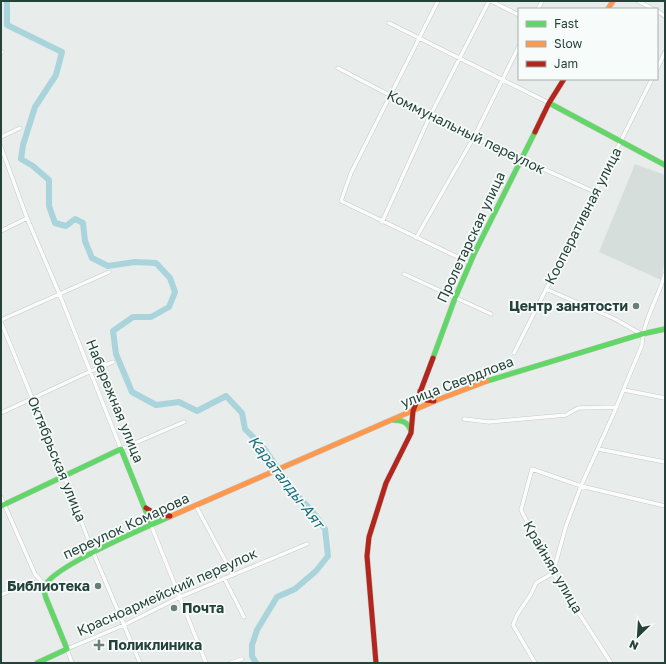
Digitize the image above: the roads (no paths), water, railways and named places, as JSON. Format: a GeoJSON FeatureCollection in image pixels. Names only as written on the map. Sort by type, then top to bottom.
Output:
{"type":"FeatureCollection","features":[{"type":"Feature","properties":{"kind":"street"},"geometry":{"type":"LineString","coordinates":[[438,1],[351,173],[341,201],[416,238],[444,249],[470,263]]}},
{"type":"Feature","properties":{"kind":"street"},"geometry":{"type":"LineString","coordinates":[[382,222],[430,116],[490,1],[518,15]]}},
{"type":"Feature","properties":{"kind":"street"},"geometry":{"type":"LineString","coordinates":[[638,1],[651,8]]}},
{"type":"Feature","properties":{"kind":"street"},"geometry":{"type":"LineString","coordinates":[[388,23],[549,103],[665,165]]}},
{"type":"Feature","properties":{"kind":"street"},"geometry":{"type":"LineString","coordinates":[[416,238],[474,136],[518,48]]}},
{"type":"Feature","properties":{"kind":"street"},"geometry":{"type":"LineString","coordinates":[[658,67],[665,52]]}},
{"type":"Feature","properties":{"kind":"street","name":"Коммунальный переулок"},"geometry":{"type":"LineString","coordinates":[[338,68],[430,116],[521,160],[595,192]]}},
{"type":"Feature","properties":{"kind":"street","name":"Пролетарская улица"},"geometry":{"type":"LineString","coordinates":[[411,433],[413,411],[455,298],[470,263],[549,103],[563,80]]}},
{"type":"Feature","properties":{"kind":"street","name":"Кооперативная улица"},"geometry":{"type":"LineString","coordinates":[[514,353],[652,80]]}},
{"type":"Feature","properties":{"kind":"street"},"geometry":{"type":"LineString","coordinates":[[1,136],[20,128]]}},
{"type":"Feature","properties":{"kind":"street","name":"Набережная улица"},"geometry":{"type":"LineString","coordinates":[[1,147],[27,218],[59,293],[89,372],[152,524],[206,663]]}},
{"type":"Feature","properties":{"kind":"street"},"geometry":{"type":"LineString","coordinates":[[1,231],[27,218]]}},
{"type":"Feature","properties":{"kind":"street"},"geometry":{"type":"LineString","coordinates":[[1,321],[59,293],[109,272]]}},
{"type":"Feature","properties":{"kind":"street"},"geometry":{"type":"LineString","coordinates":[[404,274],[491,314]]}},
{"type":"Feature","properties":{"kind":"street"},"geometry":{"type":"LineString","coordinates":[[535,663],[513,625],[517,615],[531,594],[536,583],[553,573],[566,526],[581,486],[617,407],[642,345],[642,334],[661,288],[665,274]]}},
{"type":"Feature","properties":{"kind":"street"},"geometry":{"type":"LineString","coordinates":[[546,289],[615,320],[642,334]]}},
{"type":"Feature","properties":{"kind":"street","name":"Октябрьская улица"},"geometry":{"type":"LineString","coordinates":[[1,321],[93,552],[140,663]]}},
{"type":"Feature","properties":{"kind":"street","name":"улица Свердлова"},"geometry":{"type":"LineString","coordinates":[[265,476],[437,400],[488,381],[642,334],[665,329]]}},
{"type":"Feature","properties":{"kind":"street"},"geometry":{"type":"LineString","coordinates":[[1,413],[114,362]]}},
{"type":"Feature","properties":{"kind":"street"},"geometry":{"type":"LineString","coordinates":[[624,390],[665,398]]}},
{"type":"Feature","properties":{"kind":"street"},"geometry":{"type":"LineString","coordinates":[[420,391],[420,394],[426,400],[437,400]]}},
{"type":"Feature","properties":{"kind":"street"},"geometry":{"type":"LineString","coordinates":[[464,420],[496,421],[566,415],[578,408],[617,407]]}},
{"type":"Feature","properties":{"kind":"street"},"geometry":{"type":"LineString","coordinates":[[376,663],[367,556],[369,537],[386,483],[411,433],[407,423],[403,420],[392,420]]}},
{"type":"Feature","properties":{"kind":"street"},"geometry":{"type":"LineString","coordinates":[[2,505],[121,449],[184,422]]}},
{"type":"Feature","properties":{"kind":"street"},"geometry":{"type":"LineString","coordinates":[[598,449],[665,462]]}},
{"type":"Feature","properties":{"kind":"street","name":"Крайняя улица"},"geometry":{"type":"LineString","coordinates":[[581,486],[532,469],[520,510],[553,573],[612,663]]}},
{"type":"Feature","properties":{"kind":"street","name":"переулок Комарова"},"geometry":{"type":"LineString","coordinates":[[45,585],[55,574],[93,552],[152,524],[265,476]]}},
{"type":"Feature","properties":{"kind":"street"},"geometry":{"type":"LineString","coordinates":[[581,486],[665,506]]}},
{"type":"Feature","properties":{"kind":"street"},"geometry":{"type":"LineString","coordinates":[[1,497],[2,505],[35,574],[45,585]]}},
{"type":"Feature","properties":{"kind":"street"},"geometry":{"type":"LineString","coordinates":[[196,506],[233,575]]}},
{"type":"Feature","properties":{"kind":"street"},"geometry":{"type":"LineString","coordinates":[[145,507],[157,515],[171,516]]}},
{"type":"Feature","properties":{"kind":"street","name":"Красноармейский переулок"},"geometry":{"type":"LineString","coordinates":[[37,663],[124,625],[180,597],[308,544]]}},
{"type":"Feature","properties":{"kind":"street"},"geometry":{"type":"LineString","coordinates":[[224,578],[244,617]]}},
{"type":"Feature","properties":{"kind":"street"},"geometry":{"type":"LineString","coordinates":[[1,595],[30,582],[45,585]]}},
{"type":"Feature","properties":{"kind":"street"},"geometry":{"type":"LineString","coordinates":[[45,585],[44,591],[46,598],[72,663]]}},
{"type":"Feature","properties":{"kind":"street"},"geometry":{"type":"LineString","coordinates":[[231,663],[242,659]]}},
{"type":"Feature","properties":{"kind":"waterway","name":"Караталды-Аят"},"geometry":{"type":"LineString","coordinates":[[7,1],[7,25],[62,52],[56,75],[35,107],[23,145],[21,159],[33,166],[49,180],[49,206],[55,223],[66,226],[75,219],[83,223],[85,241],[92,258],[108,266],[135,262],[156,263],[170,278],[175,292],[169,307],[151,317],[133,317],[113,331],[116,354],[132,392],[156,405],[179,402],[197,411],[226,396],[242,413],[245,429],[263,447],[294,492],[312,511],[325,529],[328,556],[316,571],[295,589],[277,597],[257,630],[252,645],[252,656],[256,663]]}},
{"type":"Feature","properties":{"kind":"place","name":"Центр занятости"},"geometry":{"type":"Point","coordinates":[636,306]}},
{"type":"Feature","properties":{"kind":"place","name":"Библиотека"},"geometry":{"type":"Point","coordinates":[98,586]}},
{"type":"Feature","properties":{"kind":"place","name":"Почта"},"geometry":{"type":"Point","coordinates":[174,608]}},
{"type":"Feature","properties":{"kind":"place","name":"Поликлиника"},"geometry":{"type":"Point","coordinates":[99,645]}}]}
